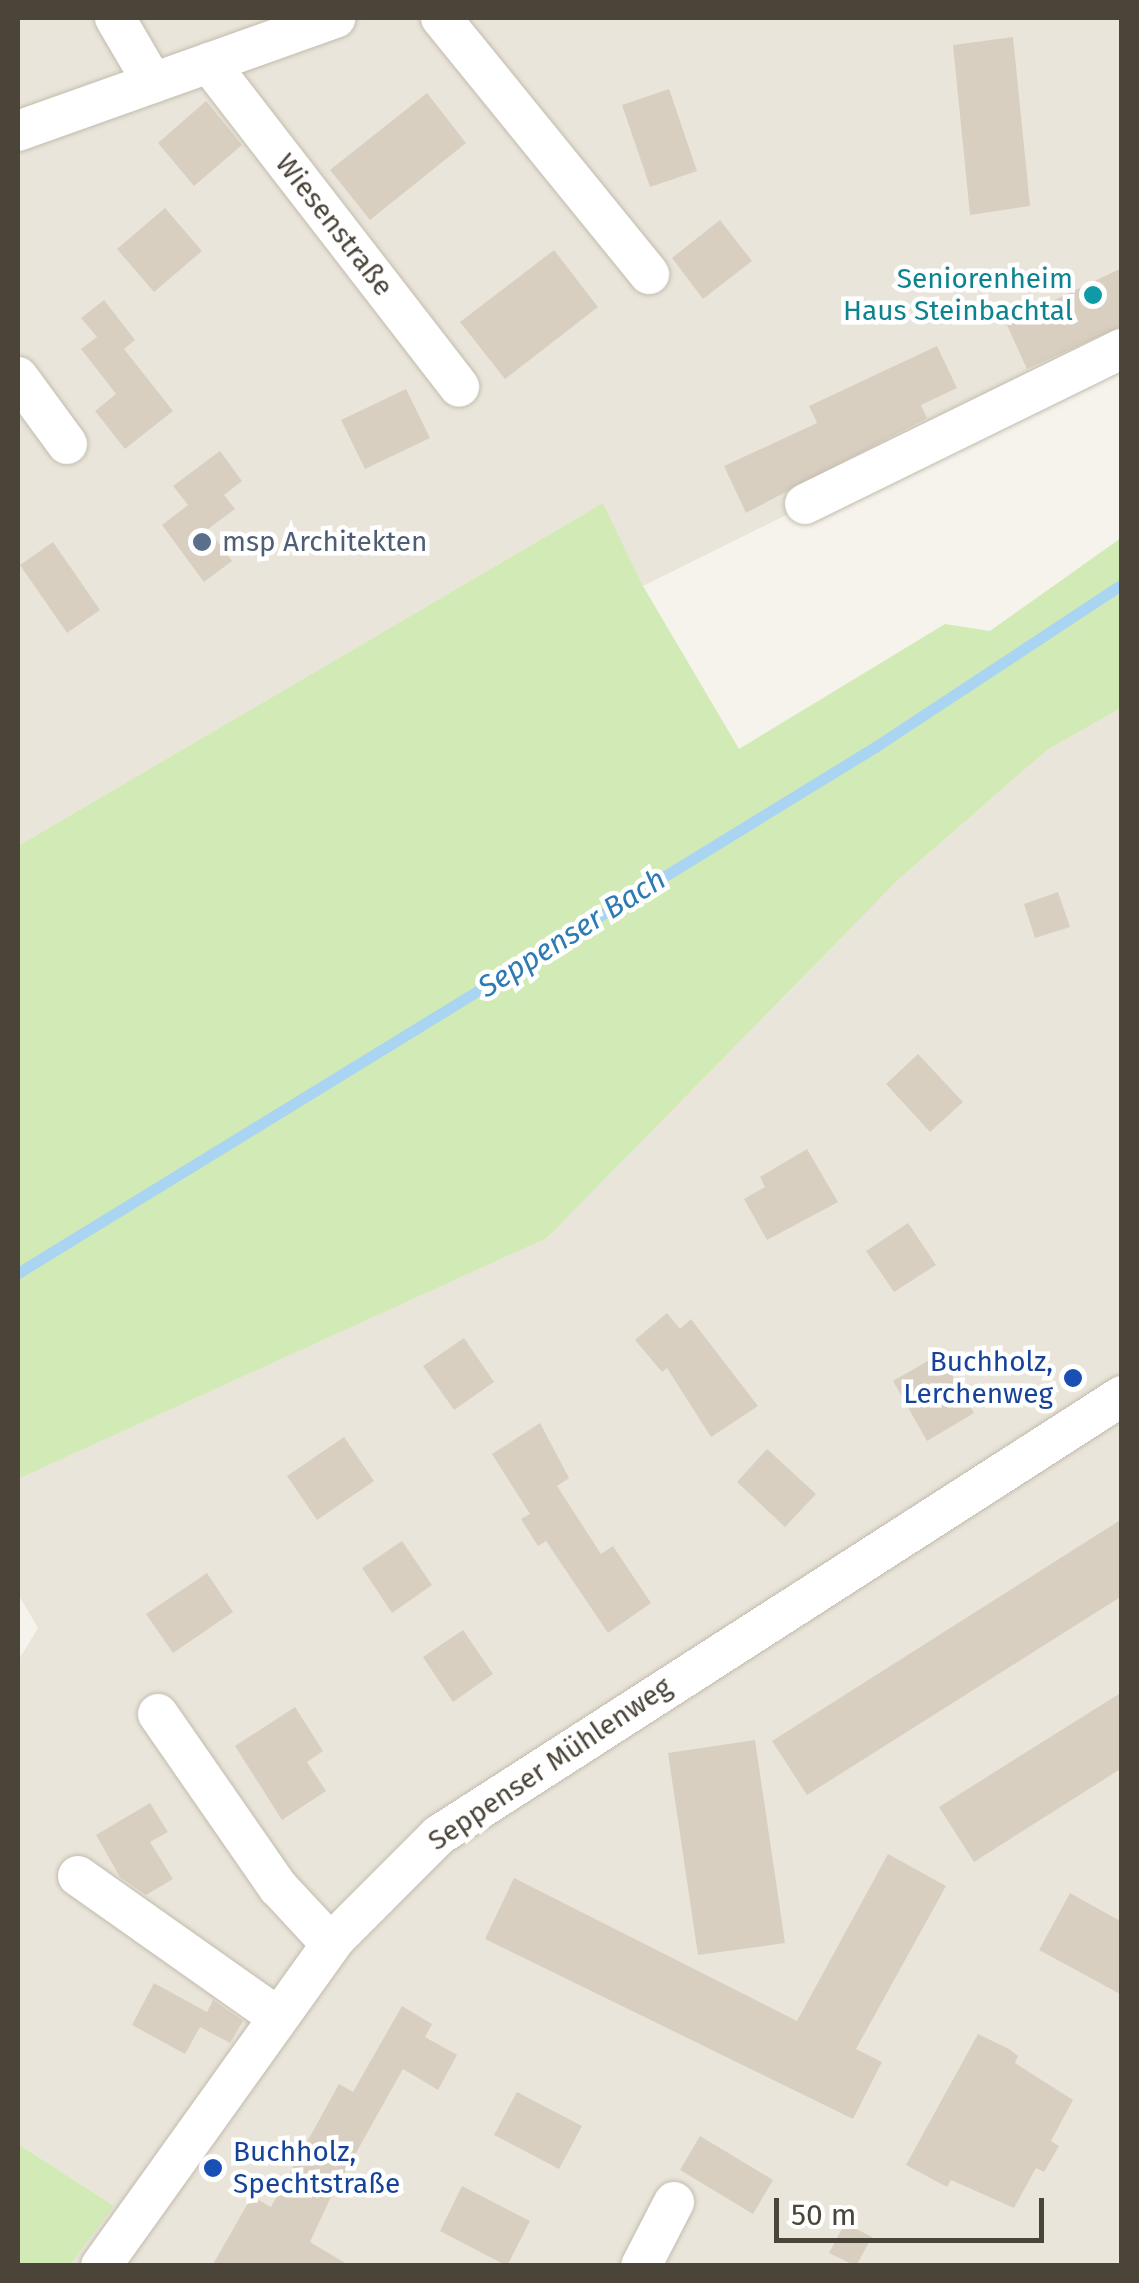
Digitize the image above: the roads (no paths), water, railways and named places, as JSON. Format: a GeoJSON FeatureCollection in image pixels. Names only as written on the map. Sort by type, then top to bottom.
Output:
{"type":"FeatureCollection","features":[{"type":"Feature","properties":{"kind":"street"},"geometry":{"type":"LineString","coordinates":[[115,18],[153,82]]}},
{"type":"Feature","properties":{"kind":"street"},"geometry":{"type":"LineString","coordinates":[[18,131],[335,18]]}},
{"type":"Feature","properties":{"kind":"street"},"geometry":{"type":"LineString","coordinates":[[441,18],[649,274]]}},
{"type":"Feature","properties":{"kind":"street","name":"Wiesenstraße"},"geometry":{"type":"LineString","coordinates":[[209,62],[459,387]]}},
{"type":"Feature","properties":{"kind":"street"},"geometry":{"type":"LineString","coordinates":[[805,504],[1122,349]]}},
{"type":"Feature","properties":{"kind":"street"},"geometry":{"type":"LineString","coordinates":[[18,377],[67,444]]}},
{"type":"Feature","properties":{"kind":"street","name":"Seppenser Mühlenweg"},"geometry":{"type":"LineString","coordinates":[[101,2266],[331,1944],[439,1835],[1122,1396]]}},
{"type":"Feature","properties":{"kind":"street"},"geometry":{"type":"LineString","coordinates":[[158,1714],[278,1887],[331,1944]]}},
{"type":"Feature","properties":{"kind":"street"},"geometry":{"type":"LineString","coordinates":[[78,1876],[278,2017]]}},
{"type":"Feature","properties":{"kind":"street"},"geometry":{"type":"LineString","coordinates":[[641,2266],[674,2202]]}},
{"type":"Feature","properties":{"kind":"waterway","name":"Seppenser Bach"},"geometry":{"type":"LineString","coordinates":[[18,1273],[875,747],[1122,584]]}},
{"type":"Feature","properties":{"kind":"place","name":"Seniorenheim Haus Steinbachtal"},"geometry":{"type":"Point","coordinates":[1093,295]}},
{"type":"Feature","properties":{"kind":"place","name":"msp Architekten"},"geometry":{"type":"Point","coordinates":[202,542]}},
{"type":"Feature","properties":{"kind":"place","name":"Buchholz, Lerchenweg"},"geometry":{"type":"Point","coordinates":[1073,1378]}},
{"type":"Feature","properties":{"kind":"place","name":"Buchholz, Spechtstraße"},"geometry":{"type":"Point","coordinates":[213,2168]}}]}
